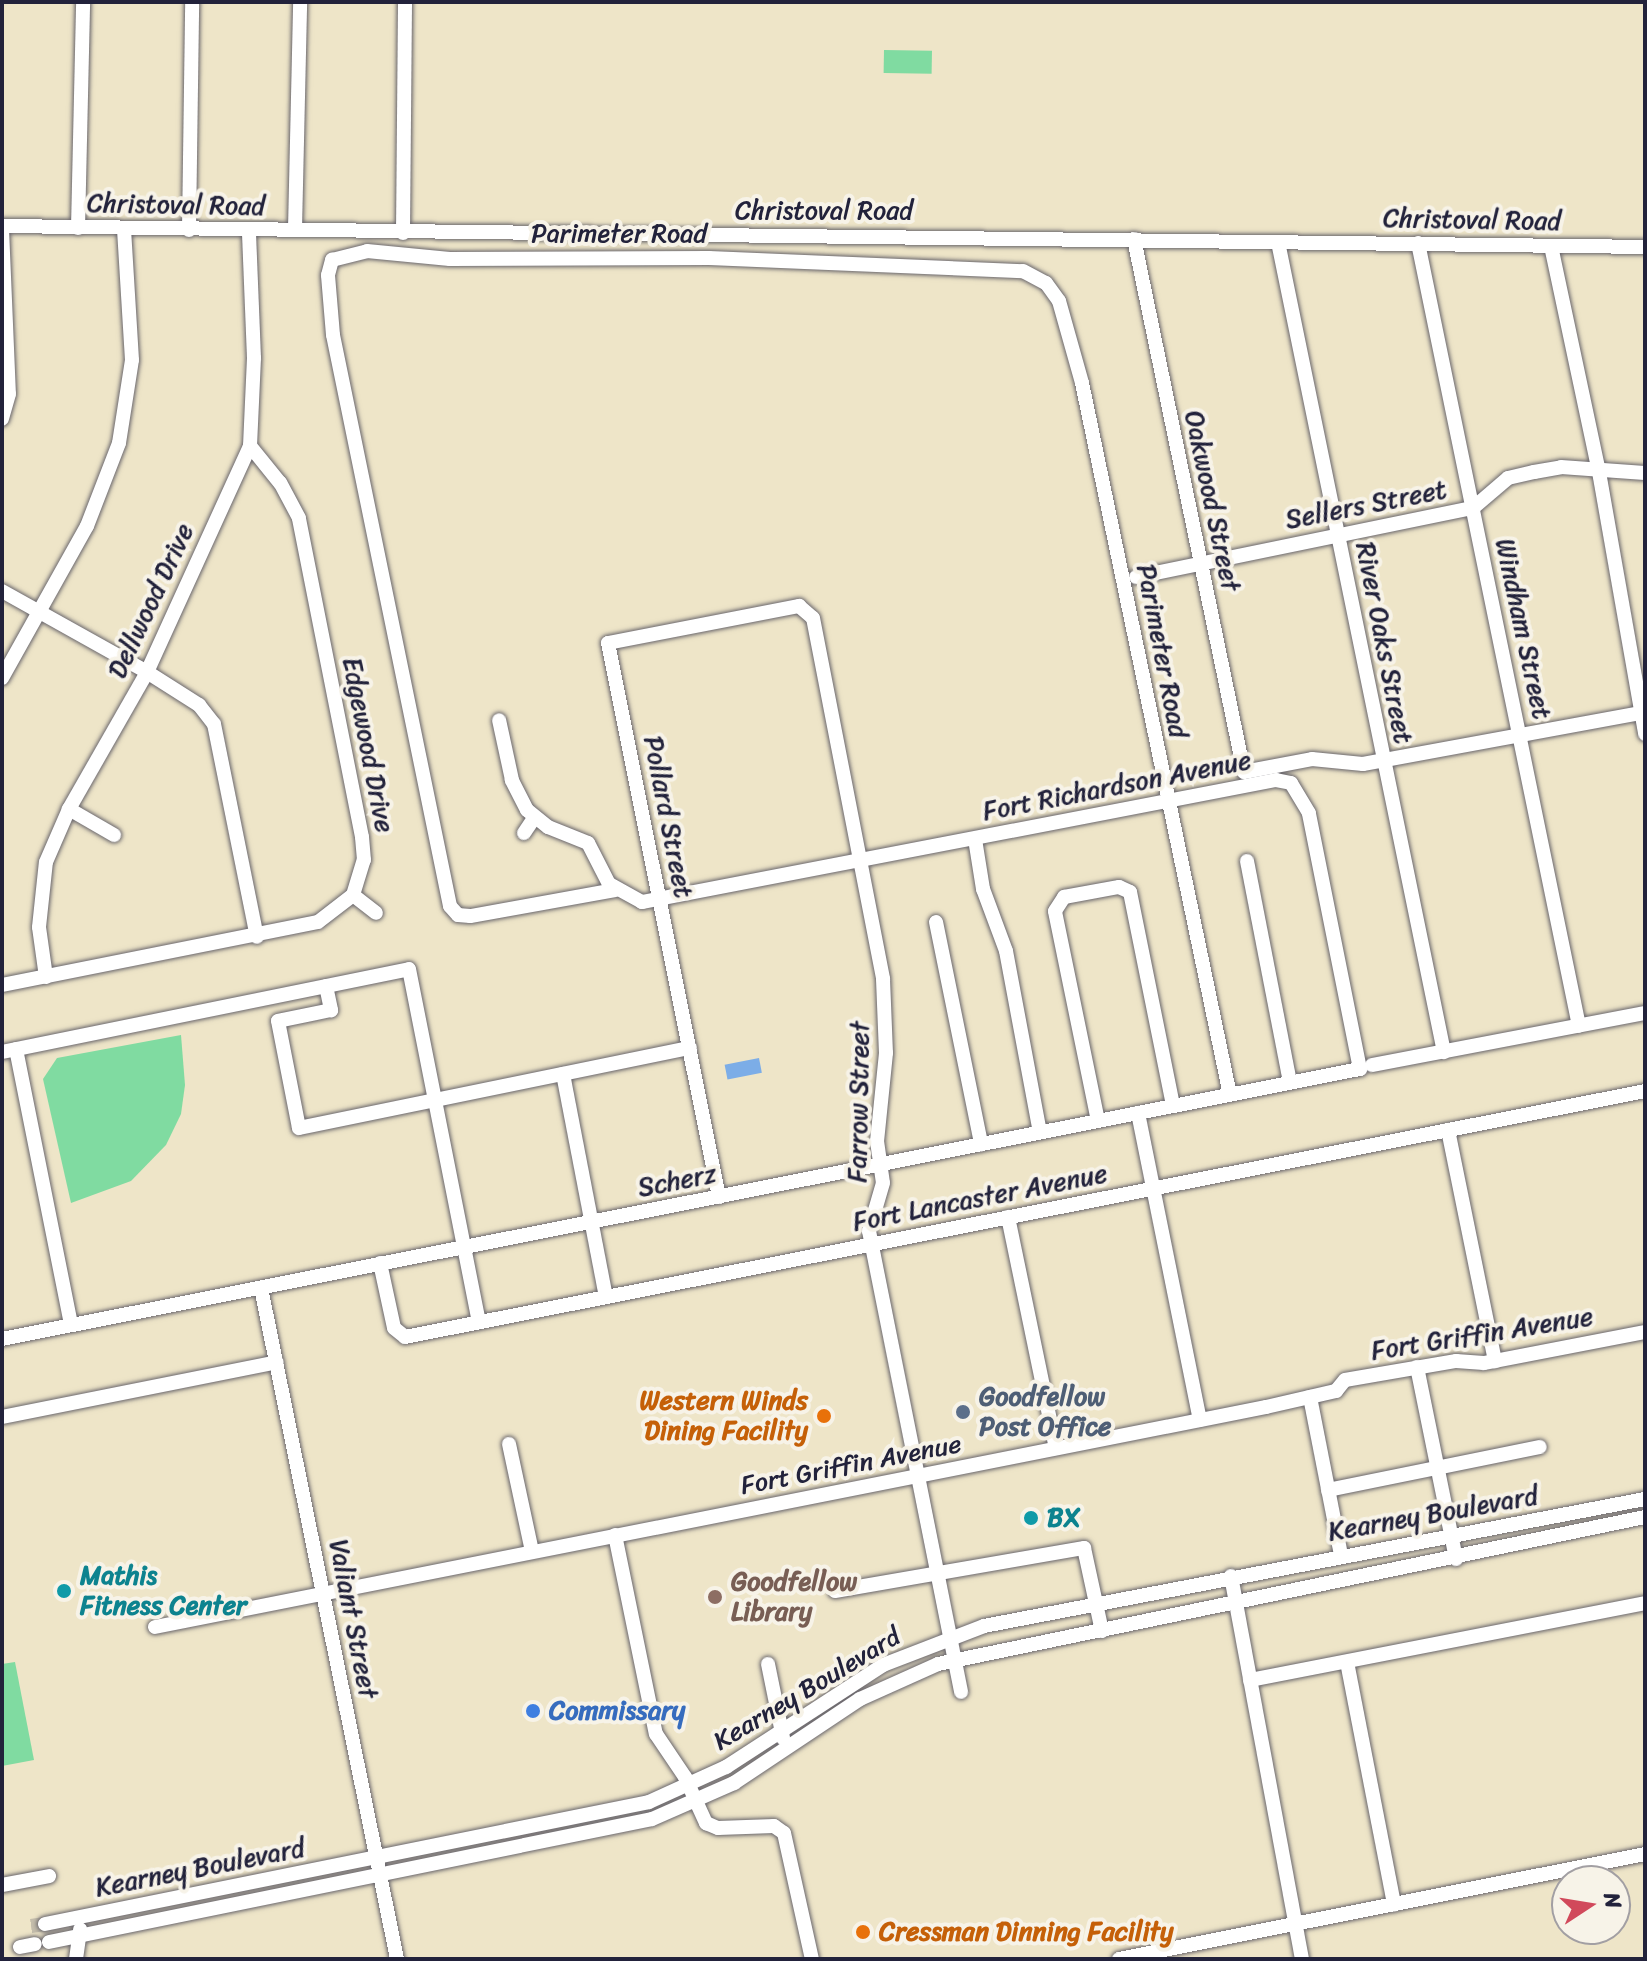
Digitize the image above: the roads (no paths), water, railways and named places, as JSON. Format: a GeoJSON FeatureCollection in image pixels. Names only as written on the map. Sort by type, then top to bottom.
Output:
{"type":"FeatureCollection","features":[{"type":"Feature","properties":{"kind":"street"},"geometry":{"type":"LineString","coordinates":[[78,228],[83,2]]}},
{"type":"Feature","properties":{"kind":"street"},"geometry":{"type":"LineString","coordinates":[[189,230],[192,2]]}},
{"type":"Feature","properties":{"kind":"street"},"geometry":{"type":"LineString","coordinates":[[295,229],[300,2]]}},
{"type":"Feature","properties":{"kind":"street"},"geometry":{"type":"LineString","coordinates":[[403,233],[405,2]]}},
{"type":"Feature","properties":{"kind":"street"},"geometry":{"type":"LineString","coordinates":[[2,227],[9,394],[2,419]]}},
{"type":"Feature","properties":{"kind":"street","name":"Christoval Road"},"geometry":{"type":"LineString","coordinates":[[2,227],[1645,247]]}},
{"type":"Feature","properties":{"kind":"street"},"geometry":{"type":"LineString","coordinates":[[2,678],[87,526],[119,443],[132,360],[124,228]]}},
{"type":"Feature","properties":{"kind":"street","name":"Dellwood Drive"},"geometry":{"type":"LineString","coordinates":[[46,977],[39,927],[46,862],[69,809],[147,672],[250,446],[254,358],[249,232]]}},
{"type":"Feature","properties":{"kind":"street","name":"Oakwood Street"},"geometry":{"type":"LineString","coordinates":[[1134,239],[1244,772],[1312,759],[1381,762]]}},
{"type":"Feature","properties":{"kind":"street","name":"River Oaks Street"},"geometry":{"type":"LineString","coordinates":[[1278,242],[1339,534],[1381,762],[1444,1052]]}},
{"type":"Feature","properties":{"kind":"street","name":"Windham Street"},"geometry":{"type":"LineString","coordinates":[[1418,243],[1579,1026]]}},
{"type":"Feature","properties":{"kind":"street"},"geometry":{"type":"LineString","coordinates":[[1551,246],[1599,472],[1645,734]]}},
{"type":"Feature","properties":{"kind":"street","name":"Parimeter Road"},"geometry":{"type":"LineString","coordinates":[[615,890],[470,916],[458,915],[450,906],[333,335],[328,267],[339,256],[367,251],[450,259],[709,258],[990,267],[1036,277],[1059,301],[1082,383],[1230,1095]]}},
{"type":"Feature","properties":{"kind":"street","name":"Edgewood Drive"},"geometry":{"type":"LineString","coordinates":[[250,446],[280,483],[299,518],[362,837],[364,860],[353,895]]}},
{"type":"Feature","properties":{"kind":"street","name":"Sellers Street"},"geometry":{"type":"LineString","coordinates":[[1136,577],[1473,508],[1508,478],[1561,467],[1645,473]]}},
{"type":"Feature","properties":{"kind":"street"},"geometry":{"type":"LineString","coordinates":[[2,591],[147,672],[199,705],[214,724],[257,937]]}},
{"type":"Feature","properties":{"kind":"street","name":"Farrow Street"},"geometry":{"type":"LineString","coordinates":[[804,608],[813,618],[884,991],[886,1053],[877,1132],[882,1190],[869,1224],[871,1245],[961,1692]]}},
{"type":"Feature","properties":{"kind":"street","name":"Pollard Street"},"geometry":{"type":"LineString","coordinates":[[719,1197],[608,643],[804,608]]}},
{"type":"Feature","properties":{"kind":"street"},"geometry":{"type":"LineString","coordinates":[[1381,762],[1642,712]]}},
{"type":"Feature","properties":{"kind":"street"},"geometry":{"type":"LineString","coordinates":[[499,720],[512,780],[534,818],[588,843],[615,890],[635,901],[660,901]]}},
{"type":"Feature","properties":{"kind":"street","name":"Fort Richardson Avenue"},"geometry":{"type":"LineString","coordinates":[[660,901],[1168,800],[1276,780],[1291,783],[1303,795],[1366,1067]]}},
{"type":"Feature","properties":{"kind":"street"},"geometry":{"type":"LineString","coordinates":[[69,809],[114,835]]}},
{"type":"Feature","properties":{"kind":"street"},"geometry":{"type":"LineString","coordinates":[[524,833],[534,818]]}},
{"type":"Feature","properties":{"kind":"street"},"geometry":{"type":"LineString","coordinates":[[975,839],[983,889],[1006,951],[1040,1132]]}},
{"type":"Feature","properties":{"kind":"street"},"geometry":{"type":"LineString","coordinates":[[1247,861],[1290,1082]]}},
{"type":"Feature","properties":{"kind":"street"},"geometry":{"type":"LineString","coordinates":[[1098,1121],[1055,911],[1064,897],[1119,887],[1130,892],[1173,1106]]}},
{"type":"Feature","properties":{"kind":"street"},"geometry":{"type":"LineString","coordinates":[[2,985],[257,937],[318,922],[353,895],[376,913]]}},
{"type":"Feature","properties":{"kind":"street"},"geometry":{"type":"LineString","coordinates":[[936,922],[981,1144]]}},
{"type":"Feature","properties":{"kind":"street"},"geometry":{"type":"LineString","coordinates":[[71,1325],[9,1051],[409,969],[479,1322]]}},
{"type":"Feature","properties":{"kind":"street"},"geometry":{"type":"LineString","coordinates":[[326,986],[331,1010],[278,1021],[299,1128],[690,1048]]}},
{"type":"Feature","properties":{"kind":"street","name":"Scherz"},"geometry":{"type":"LineString","coordinates":[[2,1339],[1645,1013]]}},
{"type":"Feature","properties":{"kind":"street"},"geometry":{"type":"LineString","coordinates":[[563,1074],[606,1297]]}},
{"type":"Feature","properties":{"kind":"street","name":"Fort Lancaster Avenue"},"geometry":{"type":"LineString","coordinates":[[380,1263],[400,1336],[1645,1091]]}},
{"type":"Feature","properties":{"kind":"street"},"geometry":{"type":"LineString","coordinates":[[1138,1113],[1200,1420]]}},
{"type":"Feature","properties":{"kind":"street"},"geometry":{"type":"LineString","coordinates":[[1448,1130],[1495,1361]]}},
{"type":"Feature","properties":{"kind":"street"},"geometry":{"type":"LineString","coordinates":[[1008,1217],[1056,1448]]}},
{"type":"Feature","properties":{"kind":"street","name":"Valiant Street"},"geometry":{"type":"LineString","coordinates":[[261,1288],[397,1959]]}},
{"type":"Feature","properties":{"kind":"street","name":"Fort Griffin Avenue"},"geometry":{"type":"LineString","coordinates":[[155,1627],[1200,1420],[1336,1391],[1345,1380],[1417,1367],[1495,1361],[1645,1332]]}},
{"type":"Feature","properties":{"kind":"street"},"geometry":{"type":"LineString","coordinates":[[2,1417],[277,1362]]}},
{"type":"Feature","properties":{"kind":"street"},"geometry":{"type":"LineString","coordinates":[[1417,1367],[1456,1559]]}},
{"type":"Feature","properties":{"kind":"street"},"geometry":{"type":"LineString","coordinates":[[1310,1397],[1341,1555]]}},
{"type":"Feature","properties":{"kind":"street"},"geometry":{"type":"LineString","coordinates":[[509,1444],[532,1551]]}},
{"type":"Feature","properties":{"kind":"street"},"geometry":{"type":"LineString","coordinates":[[1328,1490],[1540,1447]]}},
{"type":"Feature","properties":{"kind":"street","name":"Kearney Boulevard"},"geometry":{"type":"LineString","coordinates":[[45,1924],[629,1807],[689,1786],[782,1732],[883,1665],[949,1636],[1231,1576],[1645,1499]]}},
{"type":"Feature","properties":{"kind":"street","name":"Kearney Boulevard"},"geometry":{"type":"LineString","coordinates":[[35,1945],[623,1827],[695,1802],[785,1749],[873,1691],[954,1660],[1456,1559],[1645,1517]]}},
{"type":"Feature","properties":{"kind":"street"},"geometry":{"type":"LineString","coordinates":[[615,1535],[653,1727],[711,1826],[774,1826],[784,1833],[812,1959]]}},
{"type":"Feature","properties":{"kind":"street"},"geometry":{"type":"LineString","coordinates":[[835,1591],[936,1570],[1084,1548],[1102,1631]]}},
{"type":"Feature","properties":{"kind":"street"},"geometry":{"type":"LineString","coordinates":[[1231,1576],[1299,1924],[1302,1959]]}},
{"type":"Feature","properties":{"kind":"street"},"geometry":{"type":"LineString","coordinates":[[1250,1680],[1645,1603]]}},
{"type":"Feature","properties":{"kind":"street"},"geometry":{"type":"LineString","coordinates":[[1347,1662],[1394,1904]]}},
{"type":"Feature","properties":{"kind":"street"},"geometry":{"type":"LineString","coordinates":[[768,1664],[785,1749]]}},
{"type":"Feature","properties":{"kind":"street"},"geometry":{"type":"LineString","coordinates":[[1119,1959],[1645,1854]]}},
{"type":"Feature","properties":{"kind":"street"},"geometry":{"type":"LineString","coordinates":[[2,1885],[49,1876]]}},
{"type":"Feature","properties":{"kind":"street"},"geometry":{"type":"LineString","coordinates":[[76,1959],[81,1936],[78,1917]]}},
{"type":"Feature","properties":{"kind":"water"},"geometry":{"type":"Polygon","coordinates":[[[759,1058],[762,1073],[728,1079],[725,1065],[759,1058]]]}},
{"type":"Feature","properties":{"kind":"tunnel"},"geometry":{"type":"LineString","coordinates":[[31,1926],[45,1924]]}},
{"type":"Feature","properties":{"kind":"place","name":"Goodfellow Post Office"},"geometry":{"type":"Point","coordinates":[963,1412]}},
{"type":"Feature","properties":{"kind":"place","name":"Western Winds Dining Facility"},"geometry":{"type":"Point","coordinates":[824,1416]}},
{"type":"Feature","properties":{"kind":"place","name":"BX"},"geometry":{"type":"Point","coordinates":[1031,1518]}},
{"type":"Feature","properties":{"kind":"place","name":"Mathis Fitness Center"},"geometry":{"type":"Point","coordinates":[64,1591]}},
{"type":"Feature","properties":{"kind":"place","name":"Goodfellow Library"},"geometry":{"type":"Point","coordinates":[715,1597]}},
{"type":"Feature","properties":{"kind":"place","name":"Commissary"},"geometry":{"type":"Point","coordinates":[533,1711]}},
{"type":"Feature","properties":{"kind":"place","name":"Cressman Dinning Facility"},"geometry":{"type":"Point","coordinates":[863,1932]}}]}
